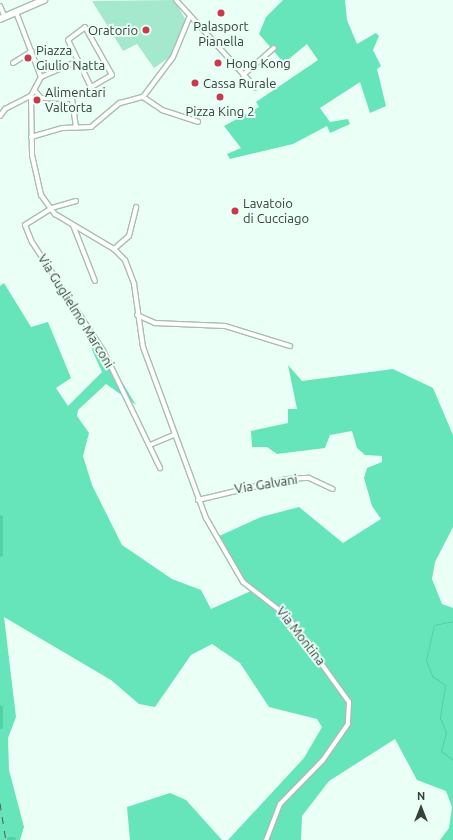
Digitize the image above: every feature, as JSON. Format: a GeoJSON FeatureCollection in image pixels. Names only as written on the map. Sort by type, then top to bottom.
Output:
{"type":"FeatureCollection","features":[{"type":"Feature","properties":{"kind":"main road"},"geometry":{"type":"LineString","coordinates":[[3,18],[44,0]]}},
{"type":"Feature","properties":{"kind":"street"},"geometry":{"type":"LineString","coordinates":[[176,0],[189,18],[255,87]]}},
{"type":"Feature","properties":{"kind":"street"},"geometry":{"type":"LineString","coordinates":[[0,6],[3,18]]}},
{"type":"Feature","properties":{"kind":"street"},"geometry":{"type":"LineString","coordinates":[[0,116],[5,109],[31,96],[35,92],[41,77],[16,12]]}},
{"type":"Feature","properties":{"kind":"street"},"geometry":{"type":"LineString","coordinates":[[31,137],[76,128],[91,127],[120,103],[143,97],[173,57],[189,18]]}},
{"type":"Feature","properties":{"kind":"street"},"geometry":{"type":"LineString","coordinates":[[85,27],[112,75],[91,87],[78,61],[68,40],[85,27]]}},
{"type":"Feature","properties":{"kind":"street"},"geometry":{"type":"LineString","coordinates":[[243,75],[274,48]]}},
{"type":"Feature","properties":{"kind":"street"},"geometry":{"type":"LineString","coordinates":[[13,63],[32,51]]}},
{"type":"Feature","properties":{"kind":"street"},"geometry":{"type":"LineString","coordinates":[[41,77],[78,61]]}},
{"type":"Feature","properties":{"kind":"street"},"geometry":{"type":"LineString","coordinates":[[35,92],[42,98],[72,99],[76,128]]}},
{"type":"Feature","properties":{"kind":"street"},"geometry":{"type":"LineString","coordinates":[[31,96],[31,137],[36,182],[50,210],[114,249],[129,236],[136,207]]}},
{"type":"Feature","properties":{"kind":"street"},"geometry":{"type":"LineString","coordinates":[[143,97],[162,110],[198,122]]}},
{"type":"Feature","properties":{"kind":"street"},"geometry":{"type":"LineString","coordinates":[[50,210],[76,201]]}},
{"type":"Feature","properties":{"kind":"street","name":"Via Guglielmo Marconi"},"geometry":{"type":"LineString","coordinates":[[50,210],[26,222],[32,242],[104,352],[160,468]]}},
{"type":"Feature","properties":{"kind":"street"},"geometry":{"type":"LineString","coordinates":[[73,225],[95,281]]}},
{"type":"Feature","properties":{"kind":"street","name":"Via Montina"},"geometry":{"type":"LineString","coordinates":[[114,249],[122,256],[134,284],[137,315],[143,346],[198,500],[243,582],[287,616],[351,708],[348,724],[329,752],[280,804],[266,840]]}},
{"type":"Feature","properties":{"kind":"street"},"geometry":{"type":"LineString","coordinates":[[137,315],[155,323],[225,326],[290,346]]}},
{"type":"Feature","properties":{"kind":"street"},"geometry":{"type":"LineString","coordinates":[[150,445],[174,435]]}},
{"type":"Feature","properties":{"kind":"street","name":"Via Galvani"},"geometry":{"type":"LineString","coordinates":[[198,500],[287,479],[309,478],[333,490]]}},
{"type":"Feature","properties":{"kind":"green space","name":"Oratorio"},"geometry":{"type":"Polygon","coordinates":[[[174,0],[186,20],[170,57],[154,68],[137,44],[123,51],[92,1],[174,0]]]}},
{"type":"Feature","properties":{"kind":"green space"},"geometry":{"type":"Polygon","coordinates":[[[283,0],[345,0],[347,20],[357,44],[376,33],[379,36],[373,50],[381,66],[377,69],[386,106],[370,113],[360,82],[320,108],[330,122],[348,119],[350,124],[330,133],[327,126],[293,144],[230,159],[227,154],[241,148],[224,126],[259,107],[256,102],[318,60],[307,44],[284,63],[259,34],[266,17],[283,0]]]}},
{"type":"Feature","properties":{"kind":"green space"},"geometry":{"type":"Polygon","coordinates":[[[4,283],[31,327],[48,322],[71,378],[56,388],[68,406],[102,372],[83,330],[85,321],[136,405],[106,384],[78,410],[77,416],[89,433],[83,456],[92,485],[122,545],[172,579],[201,590],[211,609],[251,591],[217,537],[261,517],[299,507],[343,543],[381,519],[372,506],[364,478],[367,468],[382,462],[382,456],[365,455],[357,448],[352,431],[330,435],[325,448],[277,454],[267,447],[252,447],[251,431],[288,423],[288,409],[297,409],[288,365],[302,381],[393,369],[433,388],[453,435],[453,527],[435,562],[432,579],[442,604],[453,608],[453,840],[440,840],[449,828],[452,807],[446,791],[417,780],[395,739],[329,781],[302,816],[301,840],[228,840],[304,758],[322,727],[317,719],[269,707],[240,663],[212,644],[191,655],[155,707],[139,704],[111,680],[4,617],[16,717],[8,738],[9,770],[24,827],[20,840],[0,840],[0,286],[4,283]]]}},
{"type":"Feature","properties":{"kind":"green space"},"geometry":{"type":"Polygon","coordinates":[[[170,793],[186,800],[222,840],[130,840],[127,807],[170,793]]]}},
{"type":"Feature","properties":{"kind":"waterway"},"geometry":{"type":"LineString","coordinates":[[0,518],[0,554]]}},
{"type":"Feature","properties":{"kind":"waterway"},"geometry":{"type":"LineString","coordinates":[[453,621],[434,625],[426,660],[432,676],[445,685],[440,718],[446,732],[441,751],[453,760]]}},
{"type":"Feature","properties":{"kind":"waterway"},"geometry":{"type":"LineString","coordinates":[[0,708],[0,726]]}},
{"type":"Feature","properties":{"kind":"railway"},"geometry":{"type":"LineString","coordinates":[[0,803],[6,840]]}},
{"type":"Feature","properties":{"kind":"place","name":"Palasport Pianella"},"geometry":{"type":"Point","coordinates":[221,13]}},
{"type":"Feature","properties":{"kind":"place","name":"Oratorio"},"geometry":{"type":"Point","coordinates":[146,30]}},
{"type":"Feature","properties":{"kind":"place","name":"Piazza Giulio Natta"},"geometry":{"type":"Point","coordinates":[28,58]}},
{"type":"Feature","properties":{"kind":"place","name":"Hong Kong"},"geometry":{"type":"Point","coordinates":[218,63]}},
{"type":"Feature","properties":{"kind":"place","name":"Cassa Rurale"},"geometry":{"type":"Point","coordinates":[195,83]}},
{"type":"Feature","properties":{"kind":"place","name":"Pizza King 2"},"geometry":{"type":"Point","coordinates":[220,97]}},
{"type":"Feature","properties":{"kind":"place","name":"Alimentari Valtorta"},"geometry":{"type":"Point","coordinates":[37,100]}},
{"type":"Feature","properties":{"kind":"place","name":"Lavatoio di Cucciago"},"geometry":{"type":"Point","coordinates":[235,211]}}]}
